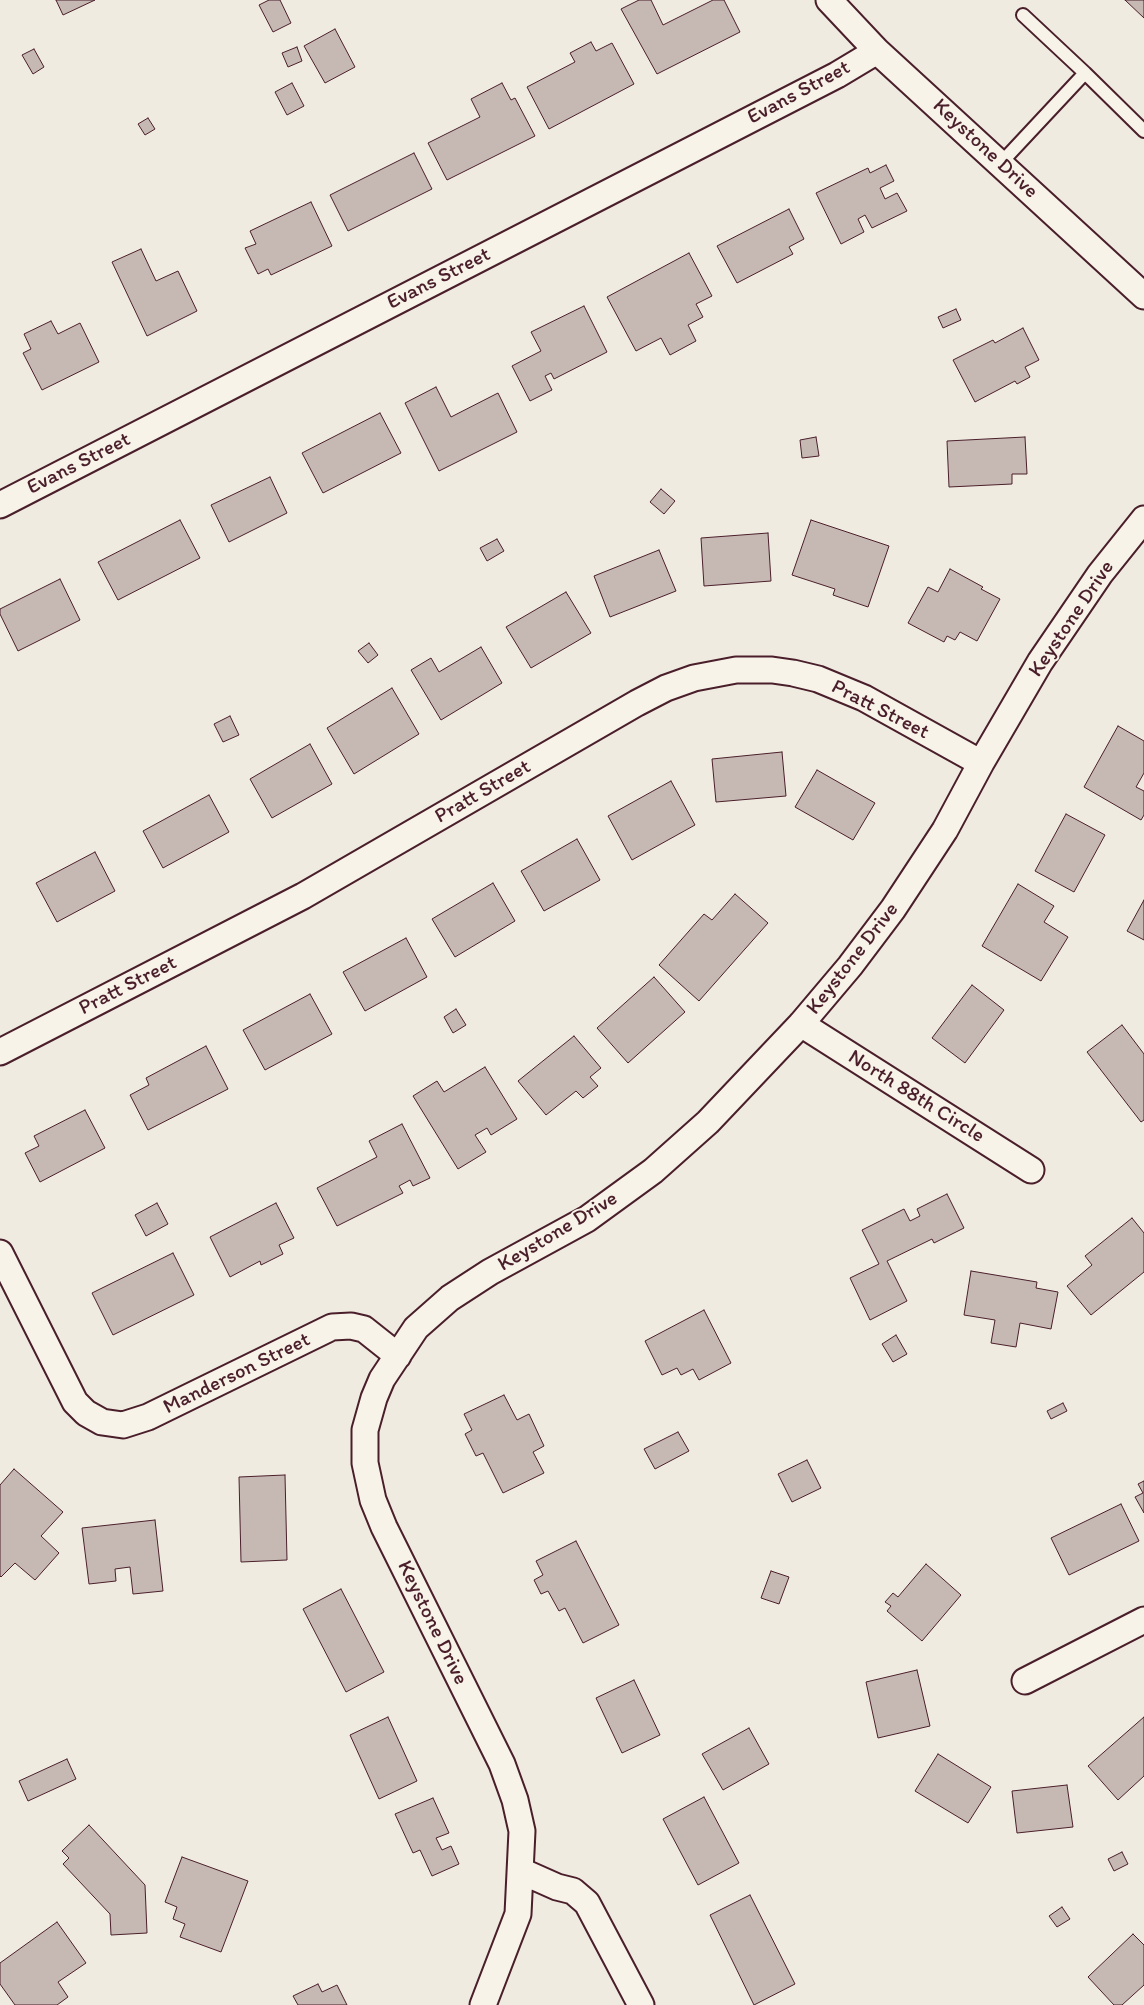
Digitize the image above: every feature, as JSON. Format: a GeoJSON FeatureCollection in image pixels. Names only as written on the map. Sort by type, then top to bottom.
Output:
{"type":"FeatureCollection","features":[{"type":"Feature","properties":{"kind":"street","name":"Keystone Drive"},"geometry":{"type":"LineString","coordinates":[[829,0],[878,51],[1144,296]]}},
{"type":"Feature","properties":{"kind":"street","name":"Evans Street"},"geometry":{"type":"LineString","coordinates":[[0,505],[837,75],[878,51]]}},
{"type":"Feature","properties":{"kind":"street","name":"Keystone Drive"},"geometry":{"type":"LineString","coordinates":[[483,2005],[518,1914],[522,1831],[515,1800],[502,1764],[384,1528],[373,1500],[365,1463],[365,1430],[374,1398],[382,1379],[416,1328],[450,1298],[490,1272],[587,1219],[654,1171],[708,1122],[801,1024],[850,966],[893,909],[944,830],[1040,662],[1100,574],[1144,519]]}},
{"type":"Feature","properties":{"kind":"street","name":"Pratt Street"},"geometry":{"type":"LineString","coordinates":[[0,1052],[303,896],[637,703],[666,688],[694,678],[736,670],[763,670],[793,673],[818,679],[864,698],[981,763]]}},
{"type":"Feature","properties":{"kind":"street","name":"North 88th Circle"},"geometry":{"type":"LineString","coordinates":[[801,1024],[1031,1170]]}},
{"type":"Feature","properties":{"kind":"street","name":"Manderson Street"},"geometry":{"type":"LineString","coordinates":[[0,1253],[75,1402],[86,1413],[102,1422],[123,1425],[148,1418],[332,1327],[351,1326],[364,1329],[398,1356]]}},
{"type":"Feature","properties":{"kind":"street"},"geometry":{"type":"LineString","coordinates":[[1025,1681],[1144,1620]]}},
{"type":"Feature","properties":{"kind":"street"},"geometry":{"type":"LineString","coordinates":[[520,1871],[557,1887],[573,1891],[587,1903],[641,2005]]}},
{"type":"Feature","properties":{"kind":"lane"},"geometry":{"type":"LineString","coordinates":[[1023,15],[1144,131]]}},
{"type":"Feature","properties":{"kind":"lane"},"geometry":{"type":"LineString","coordinates":[[1000,164],[1085,73]]}},
{"type":"Feature","properties":{"kind":"building"},"geometry":{"type":"Polygon","coordinates":[[[56,0],[95,0],[63,15],[56,0]]]}},
{"type":"Feature","properties":{"kind":"building"},"geometry":{"type":"Polygon","coordinates":[[[269,0],[280,0],[291,23],[273,32],[259,5],[269,0]]]}},
{"type":"Feature","properties":{"kind":"building"},"geometry":{"type":"Polygon","coordinates":[[[639,0],[651,0],[663,25],[713,0],[724,0],[740,32],[657,74],[621,9],[639,0]]]}},
{"type":"Feature","properties":{"kind":"building"},"geometry":{"type":"Polygon","coordinates":[[[1125,0],[1144,0],[1144,18],[1125,0]]]}},
{"type":"Feature","properties":{"kind":"building"},"geometry":{"type":"Polygon","coordinates":[[[335,29],[355,67],[325,83],[304,46],[335,29]]]}},
{"type":"Feature","properties":{"kind":"building"},"geometry":{"type":"Polygon","coordinates":[[[591,42],[596,51],[612,43],[634,84],[549,129],[527,87],[575,62],[570,53],[591,42]]]}},
{"type":"Feature","properties":{"kind":"building"},"geometry":{"type":"Polygon","coordinates":[[[297,47],[302,61],[288,67],[282,53],[297,47]]]}},
{"type":"Feature","properties":{"kind":"building"},"geometry":{"type":"Polygon","coordinates":[[[34,49],[44,67],[33,74],[22,55],[34,49]]]}},
{"type":"Feature","properties":{"kind":"building"},"geometry":{"type":"Polygon","coordinates":[[[292,83],[304,106],[287,115],[275,92],[292,83]]]}},
{"type":"Feature","properties":{"kind":"building"},"geometry":{"type":"Polygon","coordinates":[[[502,83],[511,100],[515,98],[535,136],[447,180],[428,143],[480,117],[471,99],[502,83]]]}},
{"type":"Feature","properties":{"kind":"building"},"geometry":{"type":"Polygon","coordinates":[[[148,118],[155,129],[145,135],[138,124],[148,118]]]}},
{"type":"Feature","properties":{"kind":"building"},"geometry":{"type":"Polygon","coordinates":[[[414,153],[432,189],[348,231],[330,195],[414,153]]]}},
{"type":"Feature","properties":{"kind":"building"},"geometry":{"type":"Polygon","coordinates":[[[886,165],[894,181],[880,188],[885,199],[897,193],[907,211],[872,228],[865,215],[858,219],[864,232],[841,244],[816,193],[868,168],[870,173],[886,165]]]}},
{"type":"Feature","properties":{"kind":"building"},"geometry":{"type":"Polygon","coordinates":[[[311,202],[332,246],[271,275],[268,269],[258,274],[245,248],[256,244],[250,231],[311,202]]]}},
{"type":"Feature","properties":{"kind":"building"},"geometry":{"type":"Polygon","coordinates":[[[789,209],[804,239],[789,247],[793,254],[737,283],[717,246],[789,209]]]}},
{"type":"Feature","properties":{"kind":"building"},"geometry":{"type":"Polygon","coordinates":[[[141,249],[156,281],[178,271],[197,311],[147,336],[112,262],[141,249]]]}},
{"type":"Feature","properties":{"kind":"building"},"geometry":{"type":"Polygon","coordinates":[[[689,253],[712,296],[696,304],[703,317],[688,325],[696,341],[670,355],[661,338],[636,351],[607,297],[689,253]]]}},
{"type":"Feature","properties":{"kind":"building"},"geometry":{"type":"Polygon","coordinates":[[[584,306],[607,352],[554,379],[551,373],[545,376],[552,390],[530,401],[512,366],[541,351],[531,332],[584,306]]]}},
{"type":"Feature","properties":{"kind":"building"},"geometry":{"type":"Polygon","coordinates":[[[956,309],[961,320],[943,328],[938,317],[956,309]]]}},
{"type":"Feature","properties":{"kind":"building"},"geometry":{"type":"Polygon","coordinates":[[[51,321],[58,334],[80,323],[99,362],[42,390],[23,353],[31,349],[24,334],[51,321]]]}},
{"type":"Feature","properties":{"kind":"building"},"geometry":{"type":"Polygon","coordinates":[[[1023,328],[1039,360],[1025,367],[1030,377],[1017,384],[1015,381],[975,402],[953,360],[993,340],[995,343],[1023,328]]]}},
{"type":"Feature","properties":{"kind":"building"},"geometry":{"type":"Polygon","coordinates":[[[436,387],[451,417],[498,393],[517,432],[439,471],[405,403],[436,387]]]}},
{"type":"Feature","properties":{"kind":"building"},"geometry":{"type":"Polygon","coordinates":[[[380,413],[401,453],[323,493],[302,453],[380,413]]]}},
{"type":"Feature","properties":{"kind":"building"},"geometry":{"type":"Polygon","coordinates":[[[816,437],[819,456],[802,458],[800,440],[816,437]]]}},
{"type":"Feature","properties":{"kind":"building"},"geometry":{"type":"Polygon","coordinates":[[[1025,437],[1027,474],[1012,474],[1012,484],[949,487],[947,441],[1025,437]]]}},
{"type":"Feature","properties":{"kind":"building"},"geometry":{"type":"Polygon","coordinates":[[[270,477],[287,513],[229,542],[211,505],[270,477]]]}},
{"type":"Feature","properties":{"kind":"building"},"geometry":{"type":"Polygon","coordinates":[[[661,489],[675,501],[664,514],[650,502],[661,489]]]}},
{"type":"Feature","properties":{"kind":"building"},"geometry":{"type":"Polygon","coordinates":[[[180,520],[200,558],[118,600],[98,562],[180,520]]]}},
{"type":"Feature","properties":{"kind":"building"},"geometry":{"type":"Polygon","coordinates":[[[811,520],[889,546],[868,607],[833,595],[835,589],[792,575],[811,520]]]}},
{"type":"Feature","properties":{"kind":"building"},"geometry":{"type":"Polygon","coordinates":[[[768,533],[771,581],[704,586],[701,538],[768,533]]]}},
{"type":"Feature","properties":{"kind":"building"},"geometry":{"type":"Polygon","coordinates":[[[497,539],[504,551],[487,561],[480,548],[497,539]]]}},
{"type":"Feature","properties":{"kind":"building"},"geometry":{"type":"Polygon","coordinates":[[[659,550],[676,591],[610,617],[594,576],[659,550]]]}},
{"type":"Feature","properties":{"kind":"building"},"geometry":{"type":"Polygon","coordinates":[[[950,569],[983,587],[981,589],[1000,599],[977,641],[960,632],[955,640],[947,636],[944,642],[908,623],[928,587],[938,592],[950,569]]]}},
{"type":"Feature","properties":{"kind":"building"},"geometry":{"type":"Polygon","coordinates":[[[60,579],[80,620],[18,651],[0,614],[0,609],[60,579]]]}},
{"type":"Feature","properties":{"kind":"building"},"geometry":{"type":"Polygon","coordinates":[[[566,592],[591,633],[531,668],[506,627],[566,592]]]}},
{"type":"Feature","properties":{"kind":"building"},"geometry":{"type":"Polygon","coordinates":[[[369,643],[378,655],[368,663],[358,651],[369,643]]]}},
{"type":"Feature","properties":{"kind":"building"},"geometry":{"type":"Polygon","coordinates":[[[481,647],[502,683],[441,720],[411,670],[431,658],[439,672],[481,647]]]}},
{"type":"Feature","properties":{"kind":"building"},"geometry":{"type":"Polygon","coordinates":[[[392,688],[419,734],[354,774],[327,728],[392,688]]]}},
{"type":"Feature","properties":{"kind":"building"},"geometry":{"type":"Polygon","coordinates":[[[230,716],[239,735],[223,742],[214,724],[230,716]]]}},
{"type":"Feature","properties":{"kind":"building"},"geometry":{"type":"Polygon","coordinates":[[[1118,726],[1144,741],[1144,773],[1136,787],[1144,791],[1144,815],[1141,820],[1084,787],[1118,726]]]}},
{"type":"Feature","properties":{"kind":"building"},"geometry":{"type":"Polygon","coordinates":[[[310,744],[332,784],[272,818],[250,779],[310,744]]]}},
{"type":"Feature","properties":{"kind":"building"},"geometry":{"type":"Polygon","coordinates":[[[782,752],[786,796],[716,802],[712,759],[782,752]]]}},
{"type":"Feature","properties":{"kind":"building"},"geometry":{"type":"Polygon","coordinates":[[[817,770],[875,803],[853,840],[795,807],[817,770]]]}},
{"type":"Feature","properties":{"kind":"building"},"geometry":{"type":"Polygon","coordinates":[[[671,781],[695,825],[632,860],[608,816],[671,781]]]}},
{"type":"Feature","properties":{"kind":"building"},"geometry":{"type":"Polygon","coordinates":[[[209,795],[229,832],[163,868],[143,831],[209,795]]]}},
{"type":"Feature","properties":{"kind":"building"},"geometry":{"type":"Polygon","coordinates":[[[1066,814],[1105,835],[1074,892],[1035,871],[1066,814]]]}},
{"type":"Feature","properties":{"kind":"building"},"geometry":{"type":"Polygon","coordinates":[[[577,839],[600,880],[544,911],[521,871],[577,839]]]}},
{"type":"Feature","properties":{"kind":"building"},"geometry":{"type":"Polygon","coordinates":[[[95,852],[115,891],[57,922],[36,883],[95,852]]]}},
{"type":"Feature","properties":{"kind":"building"},"geometry":{"type":"Polygon","coordinates":[[[493,883],[515,921],[455,957],[432,919],[493,883]]]}},
{"type":"Feature","properties":{"kind":"building"},"geometry":{"type":"Polygon","coordinates":[[[1018,884],[1054,906],[1044,922],[1068,937],[1041,981],[982,946],[1018,884]]]}},
{"type":"Feature","properties":{"kind":"building"},"geometry":{"type":"Polygon","coordinates":[[[735,894],[768,923],[699,1001],[659,965],[704,914],[712,920],[735,894]]]}},
{"type":"Feature","properties":{"kind":"building"},"geometry":{"type":"Polygon","coordinates":[[[1144,900],[1144,940],[1127,931],[1144,900]]]}},
{"type":"Feature","properties":{"kind":"building"},"geometry":{"type":"Polygon","coordinates":[[[406,938],[427,977],[365,1011],[343,972],[406,938]]]}},
{"type":"Feature","properties":{"kind":"building"},"geometry":{"type":"Polygon","coordinates":[[[654,977],[685,1012],[628,1063],[597,1028],[654,977]]]}},
{"type":"Feature","properties":{"kind":"building"},"geometry":{"type":"Polygon","coordinates":[[[972,985],[1004,1010],[965,1063],[932,1038],[972,985]]]}},
{"type":"Feature","properties":{"kind":"building"},"geometry":{"type":"Polygon","coordinates":[[[310,994],[332,1034],[265,1070],[243,1030],[310,994]]]}},
{"type":"Feature","properties":{"kind":"building"},"geometry":{"type":"Polygon","coordinates":[[[456,1009],[466,1025],[453,1033],[444,1017],[456,1009]]]}},
{"type":"Feature","properties":{"kind":"building"},"geometry":{"type":"Polygon","coordinates":[[[1122,1025],[1144,1054],[1144,1120],[1141,1122],[1087,1052],[1122,1025]]]}},
{"type":"Feature","properties":{"kind":"building"},"geometry":{"type":"Polygon","coordinates":[[[574,1036],[601,1068],[590,1077],[598,1086],[583,1098],[576,1091],[546,1115],[518,1081],[574,1036]]]}},
{"type":"Feature","properties":{"kind":"building"},"geometry":{"type":"Polygon","coordinates":[[[206,1046],[228,1089],[148,1130],[130,1095],[149,1085],[146,1078],[206,1046]]]}},
{"type":"Feature","properties":{"kind":"building"},"geometry":{"type":"Polygon","coordinates":[[[485,1067],[517,1119],[491,1135],[487,1128],[475,1135],[486,1152],[458,1169],[413,1096],[437,1081],[444,1092],[485,1067]]]}},
{"type":"Feature","properties":{"kind":"building"},"geometry":{"type":"Polygon","coordinates":[[[85,1110],[105,1148],[40,1182],[25,1153],[39,1146],[34,1136],[85,1110]]]}},
{"type":"Feature","properties":{"kind":"building"},"geometry":{"type":"Polygon","coordinates":[[[402,1124],[430,1178],[413,1186],[410,1180],[399,1186],[403,1193],[337,1226],[317,1188],[377,1157],[369,1141],[402,1124]]]}},
{"type":"Feature","properties":{"kind":"building"},"geometry":{"type":"Polygon","coordinates":[[[947,1194],[964,1228],[934,1243],[932,1239],[887,1261],[907,1301],[870,1320],[850,1278],[879,1264],[862,1230],[904,1209],[910,1221],[920,1216],[917,1209],[947,1194]]]}},
{"type":"Feature","properties":{"kind":"building"},"geometry":{"type":"Polygon","coordinates":[[[157,1203],[168,1224],[146,1236],[135,1215],[157,1203]]]}},
{"type":"Feature","properties":{"kind":"building"},"geometry":{"type":"Polygon","coordinates":[[[276,1203],[294,1238],[279,1245],[283,1254],[261,1265],[260,1261],[230,1277],[210,1237],[276,1203]]]}},
{"type":"Feature","properties":{"kind":"building"},"geometry":{"type":"Polygon","coordinates":[[[1132,1218],[1144,1233],[1144,1272],[1091,1315],[1067,1286],[1092,1265],[1085,1256],[1132,1218]]]}},
{"type":"Feature","properties":{"kind":"building"},"geometry":{"type":"Polygon","coordinates":[[[173,1253],[194,1295],[113,1335],[92,1293],[173,1253]]]}},
{"type":"Feature","properties":{"kind":"building"},"geometry":{"type":"Polygon","coordinates":[[[971,1271],[1037,1282],[1036,1288],[1058,1292],[1051,1329],[1020,1323],[1016,1347],[991,1343],[995,1320],[964,1315],[971,1271]]]}},
{"type":"Feature","properties":{"kind":"building"},"geometry":{"type":"Polygon","coordinates":[[[704,1310],[731,1363],[699,1380],[693,1369],[681,1375],[677,1368],[662,1375],[645,1341],[704,1310]]]}},
{"type":"Feature","properties":{"kind":"building"},"geometry":{"type":"Polygon","coordinates":[[[896,1335],[907,1354],[893,1362],[882,1344],[896,1335]]]}},
{"type":"Feature","properties":{"kind":"building"},"geometry":{"type":"Polygon","coordinates":[[[504,1395],[517,1420],[529,1414],[544,1446],[533,1452],[544,1473],[503,1493],[483,1453],[476,1456],[465,1434],[472,1430],[464,1414],[504,1395]]]}},
{"type":"Feature","properties":{"kind":"building"},"geometry":{"type":"Polygon","coordinates":[[[1063,1403],[1067,1411],[1051,1419],[1047,1411],[1063,1403]]]}},
{"type":"Feature","properties":{"kind":"building"},"geometry":{"type":"Polygon","coordinates":[[[678,1432],[689,1451],[655,1469],[644,1449],[678,1432]]]}},
{"type":"Feature","properties":{"kind":"building"},"geometry":{"type":"Polygon","coordinates":[[[807,1460],[821,1488],[792,1502],[778,1474],[807,1460]]]}},
{"type":"Feature","properties":{"kind":"building"},"geometry":{"type":"Polygon","coordinates":[[[14,1469],[63,1512],[41,1536],[59,1553],[35,1580],[15,1563],[0,1576],[0,1485],[14,1469]]]}},
{"type":"Feature","properties":{"kind":"building"},"geometry":{"type":"Polygon","coordinates":[[[285,1475],[287,1560],[241,1562],[239,1477],[285,1475]]]}},
{"type":"Feature","properties":{"kind":"building"},"geometry":{"type":"Polygon","coordinates":[[[1144,1481],[1144,1513],[1135,1497],[1143,1493],[1138,1484],[1144,1481]]]}},
{"type":"Feature","properties":{"kind":"building"},"geometry":{"type":"Polygon","coordinates":[[[1121,1504],[1139,1541],[1069,1575],[1051,1538],[1121,1504]]]}},
{"type":"Feature","properties":{"kind":"building"},"geometry":{"type":"Polygon","coordinates":[[[155,1520],[163,1591],[133,1594],[130,1567],[115,1569],[116,1581],[89,1584],[82,1528],[155,1520]]]}},
{"type":"Feature","properties":{"kind":"building"},"geometry":{"type":"Polygon","coordinates":[[[576,1541],[619,1625],[583,1643],[565,1608],[559,1611],[548,1591],[541,1594],[534,1580],[543,1575],[536,1561],[576,1541]]]}},
{"type":"Feature","properties":{"kind":"building"},"geometry":{"type":"Polygon","coordinates":[[[926,1564],[961,1595],[922,1641],[887,1611],[891,1606],[885,1602],[893,1593],[898,1597],[926,1564]]]}},
{"type":"Feature","properties":{"kind":"building"},"geometry":{"type":"Polygon","coordinates":[[[771,1571],[789,1577],[779,1604],[761,1598],[771,1571]]]}},
{"type":"Feature","properties":{"kind":"building"},"geometry":{"type":"Polygon","coordinates":[[[341,1589],[384,1672],[346,1692],[303,1609],[341,1589]]]}},
{"type":"Feature","properties":{"kind":"building"},"geometry":{"type":"Polygon","coordinates":[[[917,1670],[930,1726],[878,1738],[866,1682],[917,1670]]]}},
{"type":"Feature","properties":{"kind":"building"},"geometry":{"type":"Polygon","coordinates":[[[634,1680],[660,1735],[622,1753],[596,1698],[634,1680]]]}},
{"type":"Feature","properties":{"kind":"building"},"geometry":{"type":"Polygon","coordinates":[[[388,1717],[417,1781],[379,1799],[350,1735],[388,1717]]]}},
{"type":"Feature","properties":{"kind":"building"},"geometry":{"type":"Polygon","coordinates":[[[1144,1717],[1144,1776],[1118,1800],[1088,1766],[1144,1717]]]}},
{"type":"Feature","properties":{"kind":"building"},"geometry":{"type":"Polygon","coordinates":[[[749,1728],[769,1764],[723,1790],[702,1754],[749,1728]]]}},
{"type":"Feature","properties":{"kind":"building"},"geometry":{"type":"Polygon","coordinates":[[[938,1754],[991,1787],[968,1823],[915,1791],[938,1754]]]}},
{"type":"Feature","properties":{"kind":"building"},"geometry":{"type":"Polygon","coordinates":[[[67,1759],[76,1779],[28,1801],[19,1781],[67,1759]]]}},
{"type":"Feature","properties":{"kind":"building"},"geometry":{"type":"Polygon","coordinates":[[[1067,1785],[1073,1827],[1017,1833],[1012,1791],[1067,1785]]]}},
{"type":"Feature","properties":{"kind":"building"},"geometry":{"type":"Polygon","coordinates":[[[704,1797],[739,1863],[698,1885],[663,1819],[704,1797]]]}},
{"type":"Feature","properties":{"kind":"building"},"geometry":{"type":"Polygon","coordinates":[[[433,1798],[449,1833],[436,1838],[442,1850],[451,1846],[459,1864],[432,1876],[420,1850],[413,1853],[395,1814],[433,1798]]]}},
{"type":"Feature","properties":{"kind":"building"},"geometry":{"type":"Polygon","coordinates":[[[89,1825],[145,1885],[147,1933],[111,1935],[110,1914],[63,1864],[69,1858],[62,1851],[89,1825]]]}},
{"type":"Feature","properties":{"kind":"building"},"geometry":{"type":"Polygon","coordinates":[[[1122,1852],[1128,1864],[1114,1871],[1108,1859],[1122,1852]]]}},
{"type":"Feature","properties":{"kind":"building"},"geometry":{"type":"Polygon","coordinates":[[[182,1857],[248,1881],[221,1952],[180,1937],[185,1924],[173,1919],[177,1907],[165,1902],[182,1857]]]}},
{"type":"Feature","properties":{"kind":"building"},"geometry":{"type":"Polygon","coordinates":[[[750,1895],[795,1984],[754,2005],[710,1915],[750,1895]]]}},
{"type":"Feature","properties":{"kind":"building"},"geometry":{"type":"Polygon","coordinates":[[[1062,1907],[1070,1919],[1057,1927],[1049,1916],[1062,1907]]]}},
{"type":"Feature","properties":{"kind":"building"},"geometry":{"type":"Polygon","coordinates":[[[57,1922],[86,1963],[58,1982],[68,1997],[57,2005],[15,2005],[0,1984],[0,1963],[57,1922]]]}},
{"type":"Feature","properties":{"kind":"building"},"geometry":{"type":"Polygon","coordinates":[[[1133,1934],[1144,1945],[1144,1985],[1122,2005],[1114,2005],[1088,1977],[1133,1934]]]}},
{"type":"Feature","properties":{"kind":"building"},"geometry":{"type":"Polygon","coordinates":[[[318,1984],[322,1992],[337,1985],[347,2005],[298,2005],[293,1996],[318,1984]]]}}]}
